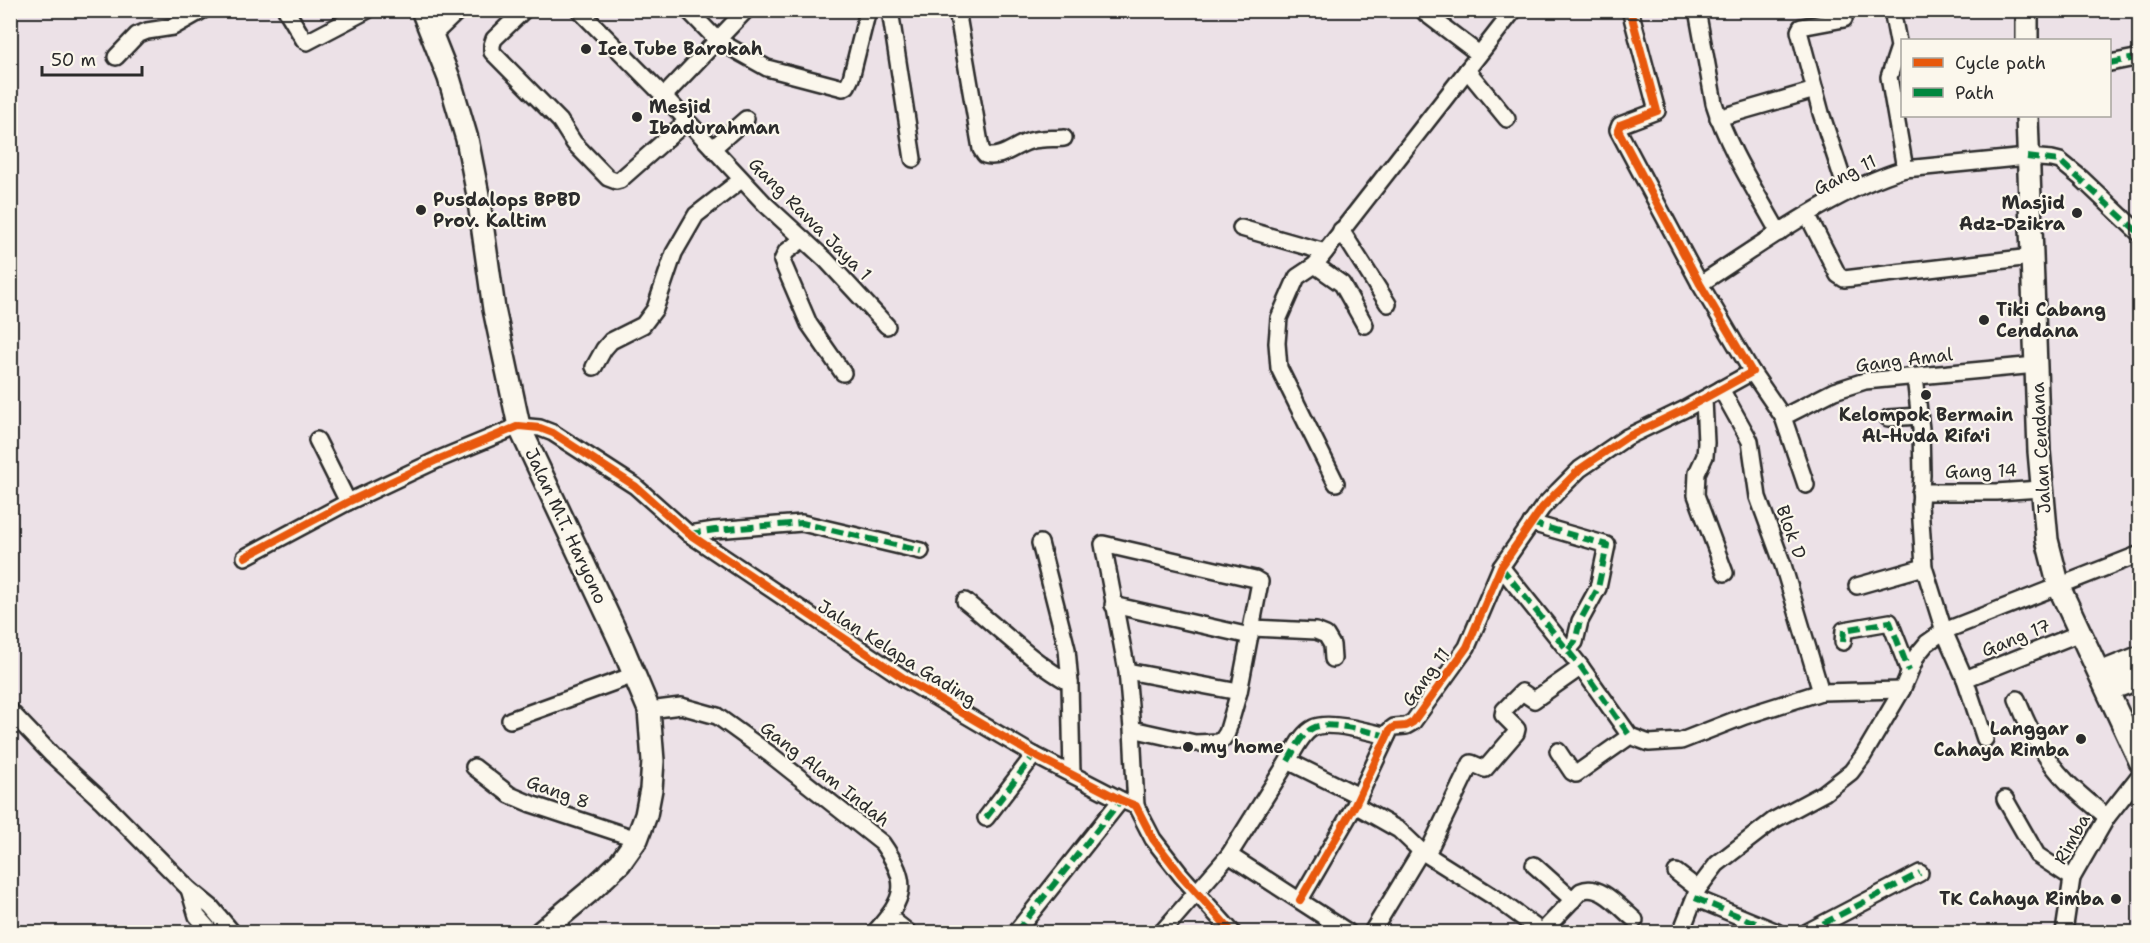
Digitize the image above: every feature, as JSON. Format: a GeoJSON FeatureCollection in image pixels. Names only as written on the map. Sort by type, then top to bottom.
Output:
{"type":"FeatureCollection","features":[{"type":"Feature","properties":{"kind":"main road","name":"Jalan M.T. Haryono"},"geometry":{"type":"LineString","coordinates":[[422,10],[433,35],[467,139],[478,195],[494,309],[519,426],[620,641],[648,711],[653,761],[651,789],[646,815],[637,839],[620,862],[541,933]]}},
{"type":"Feature","properties":{"kind":"main road"},"geometry":{"type":"LineString","coordinates":[[2027,10],[2027,39]]}},
{"type":"Feature","properties":{"kind":"main road","name":"Jalan Cendana"},"geometry":{"type":"LineString","coordinates":[[2027,117],[2036,365],[2047,540],[2059,587],[2139,761]]}},
{"type":"Feature","properties":{"kind":"main road"},"geometry":{"type":"LineString","coordinates":[[2104,682],[2139,657]]}},
{"type":"Feature","properties":{"kind":"main road"},"geometry":{"type":"LineString","coordinates":[[2104,682],[2139,678]]}},
{"type":"Feature","properties":{"kind":"street"},"geometry":{"type":"LineString","coordinates":[[116,57],[137,35],[173,27],[203,10]]}},
{"type":"Feature","properties":{"kind":"street"},"geometry":{"type":"LineString","coordinates":[[286,10],[307,42],[368,10]]}},
{"type":"Feature","properties":{"kind":"street"},"geometry":{"type":"LineString","coordinates":[[433,35],[459,10]]}},
{"type":"Feature","properties":{"kind":"street"},"geometry":{"type":"LineString","coordinates":[[524,10],[494,39],[492,52],[560,121],[574,143],[608,178],[620,180],[687,121]]}},
{"type":"Feature","properties":{"kind":"street","name":"Gang Rawa Jaya 1"},"geometry":{"type":"LineString","coordinates":[[579,10],[664,96],[741,180],[826,260],[887,326]]}},
{"type":"Feature","properties":{"kind":"street"},"geometry":{"type":"LineString","coordinates":[[688,10],[717,40],[767,68],[843,88],[847,86],[851,78],[868,10]]}},
{"type":"Feature","properties":{"kind":"street"},"geometry":{"type":"LineString","coordinates":[[664,96],[746,10]]}},
{"type":"Feature","properties":{"kind":"street"},"geometry":{"type":"LineString","coordinates":[[891,10],[913,159]]}},
{"type":"Feature","properties":{"kind":"street"},"geometry":{"type":"LineString","coordinates":[[957,10],[981,149],[985,155],[990,157],[1003,154],[1032,140],[1064,138]]}},
{"type":"Feature","properties":{"kind":"street"},"geometry":{"type":"LineString","coordinates":[[1336,483],[1279,368],[1276,343],[1279,318],[1297,277],[1315,265],[1514,10]]}},
{"type":"Feature","properties":{"kind":"street"},"geometry":{"type":"LineString","coordinates":[[1630,10],[1657,110],[1655,113],[1620,125],[1618,130],[1700,284],[1752,372],[1783,417],[1806,485]]}},
{"type":"Feature","properties":{"kind":"street"},"geometry":{"type":"LineString","coordinates":[[1697,10],[1718,118],[1779,233]]}},
{"type":"Feature","properties":{"kind":"street"},"geometry":{"type":"LineString","coordinates":[[1892,10],[1899,47],[1889,77],[1905,169]]}},
{"type":"Feature","properties":{"kind":"street"},"geometry":{"type":"LineString","coordinates":[[1425,14],[1479,54]]}},
{"type":"Feature","properties":{"kind":"street"},"geometry":{"type":"LineString","coordinates":[[1844,19],[1800,29],[1815,90],[1847,192]]}},
{"type":"Feature","properties":{"kind":"street"},"geometry":{"type":"LineString","coordinates":[[2111,63],[2139,57]]}},
{"type":"Feature","properties":{"kind":"street"},"geometry":{"type":"LineString","coordinates":[[1467,70],[1507,119]]}},
{"type":"Feature","properties":{"kind":"street"},"geometry":{"type":"LineString","coordinates":[[1718,118],[1815,90]]}},
{"type":"Feature","properties":{"kind":"street"},"geometry":{"type":"LineString","coordinates":[[713,148],[746,119]]}},
{"type":"Feature","properties":{"kind":"street","name":"Gang 11"},"geometry":{"type":"LineString","coordinates":[[1700,284],[1847,192],[1887,174],[1905,169],[2027,157],[2060,161],[2138,230]]}},
{"type":"Feature","properties":{"kind":"street"},"geometry":{"type":"LineString","coordinates":[[594,367],[610,341],[643,325],[655,309],[674,253],[696,215],[741,180]]}},
{"type":"Feature","properties":{"kind":"street"},"geometry":{"type":"LineString","coordinates":[[1808,216],[1840,277],[1844,279],[2031,257]]}},
{"type":"Feature","properties":{"kind":"street"},"geometry":{"type":"LineString","coordinates":[[1240,228],[1325,252]]}},
{"type":"Feature","properties":{"kind":"street"},"geometry":{"type":"LineString","coordinates":[[1341,230],[1388,304]]}},
{"type":"Feature","properties":{"kind":"street"},"geometry":{"type":"LineString","coordinates":[[803,239],[786,252],[782,261],[809,324],[843,373]]}},
{"type":"Feature","properties":{"kind":"street"},"geometry":{"type":"LineString","coordinates":[[1315,265],[1342,284],[1365,326]]}},
{"type":"Feature","properties":{"kind":"street","name":"Gang Amal"},"geometry":{"type":"LineString","coordinates":[[1783,417],[1834,391],[1865,381],[2036,365]]}},
{"type":"Feature","properties":{"kind":"street","name":"Gang 11"},"geometry":{"type":"LineString","coordinates":[[1387,736],[1394,727],[1406,726],[1413,722],[1467,647],[1501,567],[1542,508],[1580,469],[1627,437],[1704,399],[1752,372]]}},
{"type":"Feature","properties":{"kind":"street"},"geometry":{"type":"LineString","coordinates":[[1915,377],[1922,475],[1920,492],[1924,567],[1944,631],[1965,679],[1985,739]]}},
{"type":"Feature","properties":{"kind":"street","name":"Blok D"},"geometry":{"type":"LineString","coordinates":[[1721,390],[1750,441],[1758,497],[1783,565],[1821,692]]}},
{"type":"Feature","properties":{"kind":"street"},"geometry":{"type":"LineString","coordinates":[[1704,399],[1705,456],[1697,473],[1696,495],[1725,573]]}},
{"type":"Feature","properties":{"kind":"street"},"geometry":{"type":"LineString","coordinates":[[1888,418],[1919,416]]}},
{"type":"Feature","properties":{"kind":"street"},"geometry":{"type":"LineString","coordinates":[[244,557],[348,502],[437,460],[519,426]]}},
{"type":"Feature","properties":{"kind":"street","name":"Jalan Kelapa Gading"},"geometry":{"type":"LineString","coordinates":[[519,426],[540,428],[554,433],[615,472],[689,534],[908,681],[1034,754],[1136,806]]}},
{"type":"Feature","properties":{"kind":"street"},"geometry":{"type":"LineString","coordinates":[[317,440],[348,502]]}},
{"type":"Feature","properties":{"kind":"street","name":"Gang 14"},"geometry":{"type":"LineString","coordinates":[[1920,492],[1996,492],[2042,489]]}},
{"type":"Feature","properties":{"kind":"street"},"geometry":{"type":"LineString","coordinates":[[689,534],[802,523],[921,550]]}},
{"type":"Feature","properties":{"kind":"street"},"geometry":{"type":"LineString","coordinates":[[1531,523],[1607,545],[1598,588],[1580,621],[1575,642],[1568,650]]}},
{"type":"Feature","properties":{"kind":"street"},"geometry":{"type":"LineString","coordinates":[[1040,543],[1067,649],[1072,774]]}},
{"type":"Feature","properties":{"kind":"street"},"geometry":{"type":"LineString","coordinates":[[1132,729],[1195,743],[1219,742],[1227,733],[1239,692],[1260,586],[1258,581],[1103,544],[1127,671],[1136,806],[1153,838],[1232,933]]}},
{"type":"Feature","properties":{"kind":"street"},"geometry":{"type":"LineString","coordinates":[[1681,933],[1697,893],[1717,864],[1774,820],[1824,793],[1851,772],[1902,690],[1909,671],[1927,643],[1944,631],[2139,554]]}},
{"type":"Feature","properties":{"kind":"street"},"geometry":{"type":"LineString","coordinates":[[1501,567],[1581,667],[1630,736],[1649,742],[1681,741],[1745,716],[1821,692],[1902,690]]}},
{"type":"Feature","properties":{"kind":"street"},"geometry":{"type":"LineString","coordinates":[[1857,586],[1924,567]]}},
{"type":"Feature","properties":{"kind":"street"},"geometry":{"type":"LineString","coordinates":[[965,601],[1050,672],[1070,683]]}},
{"type":"Feature","properties":{"kind":"street"},"geometry":{"type":"LineString","coordinates":[[1113,606],[1251,632],[1316,631],[1326,635],[1332,645],[1333,659]]}},
{"type":"Feature","properties":{"kind":"street"},"geometry":{"type":"LineString","coordinates":[[1843,642],[1844,630],[1891,622],[1909,671]]}},
{"type":"Feature","properties":{"kind":"street","name":"Gang 17"},"geometry":{"type":"LineString","coordinates":[[1965,679],[2080,633]]}},
{"type":"Feature","properties":{"kind":"street"},"geometry":{"type":"LineString","coordinates":[[1372,933],[1424,852],[1471,764],[1485,769],[1516,733],[1517,729],[1503,715],[1504,710],[1522,692],[1534,700],[1581,667]]}},
{"type":"Feature","properties":{"kind":"street"},"geometry":{"type":"LineString","coordinates":[[1127,671],[1239,692]]}},
{"type":"Feature","properties":{"kind":"street"},"geometry":{"type":"LineString","coordinates":[[510,720],[634,675]]}},
{"type":"Feature","properties":{"kind":"street"},"geometry":{"type":"LineString","coordinates":[[2017,699],[2027,725],[2045,757],[2067,783],[2107,816]]}},
{"type":"Feature","properties":{"kind":"street","name":"Gang Alam Indah"},"geometry":{"type":"LineString","coordinates":[[648,711],[681,706],[717,716],[771,755],[882,843],[895,861],[902,879],[899,899],[889,917],[875,933]]}},
{"type":"Feature","properties":{"kind":"street"},"geometry":{"type":"LineString","coordinates":[[10,711],[189,889],[211,907],[232,933]]}},
{"type":"Feature","properties":{"kind":"street"},"geometry":{"type":"LineString","coordinates":[[1162,933],[1229,855],[1306,733],[1319,726],[1348,728],[1387,736],[1357,801],[1300,900]]}},
{"type":"Feature","properties":{"kind":"street"},"geometry":{"type":"LineString","coordinates":[[1558,751],[1572,772],[1576,774],[1630,736]]}},
{"type":"Feature","properties":{"kind":"street"},"geometry":{"type":"LineString","coordinates":[[986,818],[1034,754]]}},
{"type":"Feature","properties":{"kind":"street"},"geometry":{"type":"LineString","coordinates":[[1288,761],[1357,801],[1399,830],[1424,852],[1497,899],[1542,933],[1585,889],[1599,890],[1635,920]]}},
{"type":"Feature","properties":{"kind":"street","name":"Gang 8"},"geometry":{"type":"LineString","coordinates":[[474,767],[510,795],[637,839]]}},
{"type":"Feature","properties":{"kind":"street","name":"Rimba"},"geometry":{"type":"LineString","coordinates":[[2064,933],[2072,878],[2107,816],[2139,775]]}},
{"type":"Feature","properties":{"kind":"street"},"geometry":{"type":"LineString","coordinates":[[2005,799],[2037,855],[2072,878]]}},
{"type":"Feature","properties":{"kind":"street"},"geometry":{"type":"LineString","coordinates":[[1016,933],[1121,800]]}},
{"type":"Feature","properties":{"kind":"street"},"geometry":{"type":"LineString","coordinates":[[1229,855],[1348,933]]}},
{"type":"Feature","properties":{"kind":"street"},"geometry":{"type":"LineString","coordinates":[[1534,865],[1573,900]]}},
{"type":"Feature","properties":{"kind":"street"},"geometry":{"type":"LineString","coordinates":[[1676,872],[1697,893],[1777,933]]}},
{"type":"Feature","properties":{"kind":"street"},"geometry":{"type":"LineString","coordinates":[[1807,933],[1920,873]]}},
{"type":"Feature","properties":{"kind":"street"},"geometry":{"type":"LineString","coordinates":[[189,889],[197,916],[211,933]]}},
{"type":"Feature","properties":{"kind":"street"},"geometry":{"type":"LineString","coordinates":[[889,917],[908,933]]}},
{"type":"Feature","properties":{"kind":"marked path"},"geometry":{"type":"LineString","coordinates":[[2111,63],[2140,57]]}},
{"type":"Feature","properties":{"kind":"marked path"},"geometry":{"type":"LineString","coordinates":[[2027,157],[2060,161],[2140,234]]}},
{"type":"Feature","properties":{"kind":"marked path"},"geometry":{"type":"LineString","coordinates":[[1888,418],[1919,416]]}},
{"type":"Feature","properties":{"kind":"marked path"},"geometry":{"type":"LineString","coordinates":[[689,534],[802,523],[921,551]]}},
{"type":"Feature","properties":{"kind":"marked path"},"geometry":{"type":"LineString","coordinates":[[1531,523],[1607,545],[1598,588],[1580,621],[1575,642],[1568,650]]}},
{"type":"Feature","properties":{"kind":"marked path"},"geometry":{"type":"LineString","coordinates":[[1501,567],[1581,667],[1630,736]]}},
{"type":"Feature","properties":{"kind":"marked path"},"geometry":{"type":"LineString","coordinates":[[1843,642],[1844,630],[1890,622],[1909,671]]}},
{"type":"Feature","properties":{"kind":"marked path"},"geometry":{"type":"LineString","coordinates":[[1288,761],[1305,734],[1320,726],[1349,727],[1387,736]]}},
{"type":"Feature","properties":{"kind":"marked path"},"geometry":{"type":"LineString","coordinates":[[986,818],[1034,755],[1029,752]]}},
{"type":"Feature","properties":{"kind":"marked path"},"geometry":{"type":"LineString","coordinates":[[1016,932],[1121,800]]}},
{"type":"Feature","properties":{"kind":"marked path"},"geometry":{"type":"LineString","coordinates":[[1807,932],[1920,873]]}},
{"type":"Feature","properties":{"kind":"marked path"},"geometry":{"type":"LineString","coordinates":[[1695,898],[1777,932]]}},
{"type":"Feature","properties":{"kind":"cycle path"},"geometry":{"type":"LineString","coordinates":[[1300,900],[1355,805],[1390,730],[1413,722],[1467,647],[1501,567],[1542,508],[1580,469],[1627,437],[1685,409],[1752,372],[1700,284],[1618,130],[1620,125],[1657,111],[1630,10]]}},
{"type":"Feature","properties":{"kind":"cycle path"},"geometry":{"type":"LineString","coordinates":[[245,557],[348,502],[437,460],[519,426],[540,428],[553,433],[635,486],[689,534],[908,681],[1034,755],[1136,806],[1153,839],[1181,875],[1232,932]]}},
{"type":"Feature","properties":{"kind":"place","name":"Ice Tube Barokah"},"geometry":{"type":"Point","coordinates":[586,49]}},
{"type":"Feature","properties":{"kind":"place","name":"Mesjid Ibadurahman"},"geometry":{"type":"Point","coordinates":[637,117]}},
{"type":"Feature","properties":{"kind":"place","name":"Pusdalops BPBD Prov. Kaltim"},"geometry":{"type":"Point","coordinates":[421,210]}},
{"type":"Feature","properties":{"kind":"place","name":"Masjid Adz-Dzikra"},"geometry":{"type":"Point","coordinates":[2077,213]}},
{"type":"Feature","properties":{"kind":"place","name":"Tiki Cabang Cendana"},"geometry":{"type":"Point","coordinates":[1984,320]}},
{"type":"Feature","properties":{"kind":"place","name":"Kelompok Bermain Al-Huda Rifa'i"},"geometry":{"type":"Point","coordinates":[1926,395]}},
{"type":"Feature","properties":{"kind":"place","name":"Langgar Cahaya Rimba"},"geometry":{"type":"Point","coordinates":[2081,739]}},
{"type":"Feature","properties":{"kind":"place","name":"my home"},"geometry":{"type":"Point","coordinates":[1188,747]}},
{"type":"Feature","properties":{"kind":"place","name":"TK Cahaya Rimba"},"geometry":{"type":"Point","coordinates":[2116,899]}}]}
